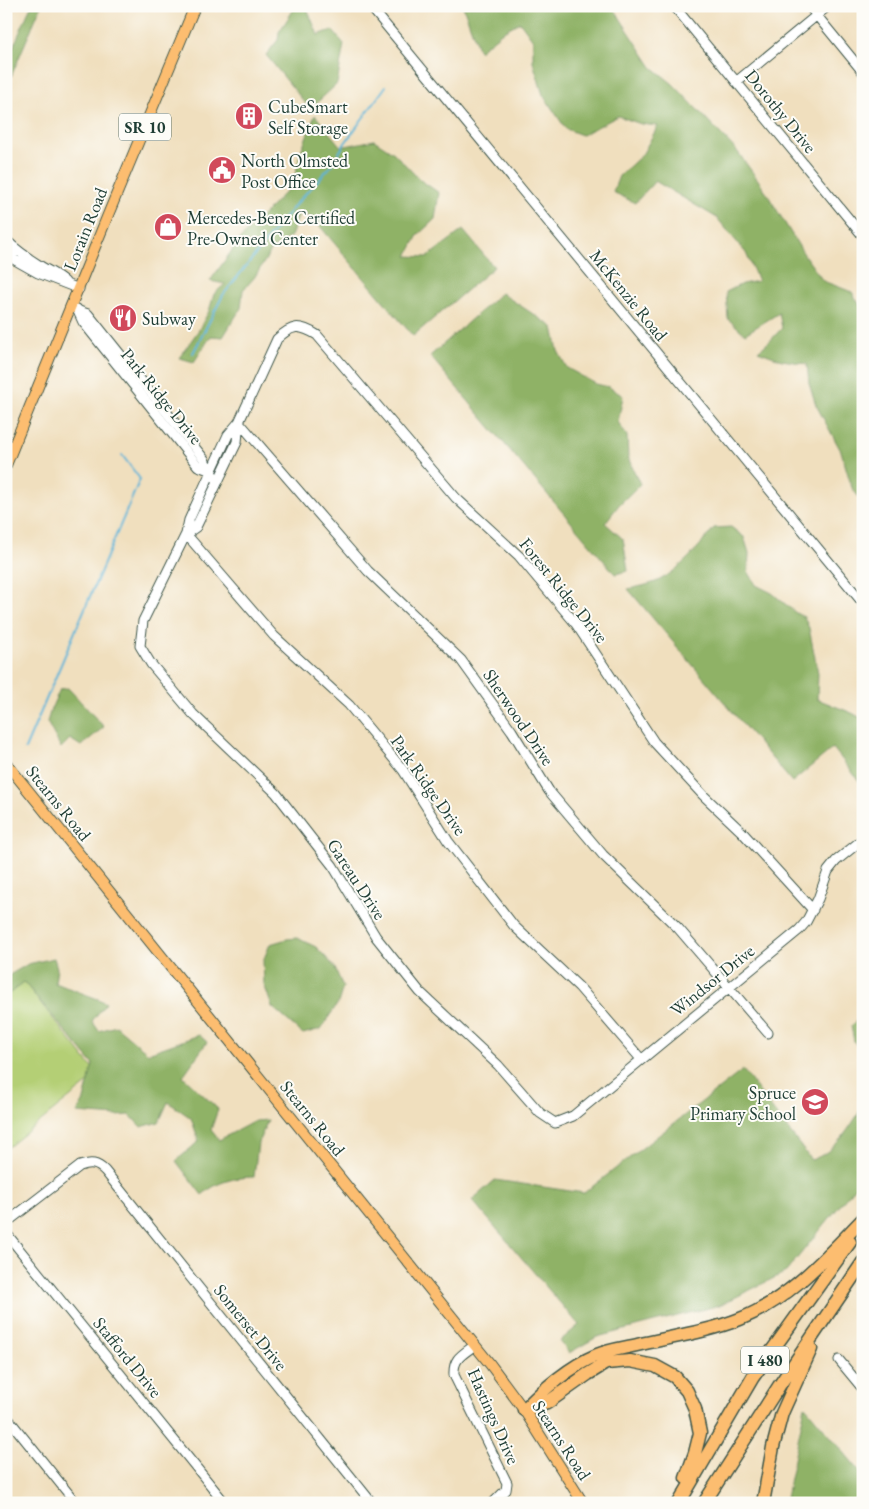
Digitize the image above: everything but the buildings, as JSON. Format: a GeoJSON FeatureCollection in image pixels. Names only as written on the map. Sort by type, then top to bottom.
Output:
{"type":"FeatureCollection","features":[{"type":"Feature","properties":{"kind":"highway"},"geometry":{"type":"LineString","coordinates":[[524,1410],[538,1394],[572,1369],[596,1356],[618,1349],[718,1326],[759,1310],[792,1289],[863,1220]]}},
{"type":"Feature","properties":{"kind":"highway","name":"I 480"},"geometry":{"type":"LineString","coordinates":[[678,1503],[753,1377],[863,1224]]}},
{"type":"Feature","properties":{"kind":"highway","name":"I 480"},"geometry":{"type":"LineString","coordinates":[[704,1503],[774,1393],[863,1262]]}},
{"type":"Feature","properties":{"kind":"highway"},"geometry":{"type":"LineString","coordinates":[[763,1503],[773,1447],[782,1413],[831,1308]]}},
{"type":"Feature","properties":{"kind":"highway"},"geometry":{"type":"LineString","coordinates":[[524,1410],[547,1403],[606,1363],[630,1361],[655,1366],[675,1377],[687,1391],[695,1409],[700,1433],[696,1453],[678,1503]]}},
{"type":"Feature","properties":{"kind":"main road","name":"Lorain Road"},"geometry":{"type":"LineString","coordinates":[[6,465],[76,308],[79,289],[110,210],[195,6]]}},
{"type":"Feature","properties":{"kind":"main road","name":"Stearns Road"},"geometry":{"type":"LineString","coordinates":[[6,763],[475,1344],[524,1410],[583,1503]]}},
{"type":"Feature","properties":{"kind":"street","name":"McKenzie Road"},"geometry":{"type":"LineString","coordinates":[[370,6],[863,603]]}},
{"type":"Feature","properties":{"kind":"street","name":"Dorothy Drive"},"geometry":{"type":"LineString","coordinates":[[674,6],[863,236]]}},
{"type":"Feature","properties":{"kind":"street"},"geometry":{"type":"LineString","coordinates":[[809,6],[863,72]]}},
{"type":"Feature","properties":{"kind":"street"},"geometry":{"type":"LineString","coordinates":[[736,82],[828,6]]}},
{"type":"Feature","properties":{"kind":"street"},"geometry":{"type":"LineString","coordinates":[[6,240],[37,269],[57,282],[66,283],[79,289]]}},
{"type":"Feature","properties":{"kind":"street"},"geometry":{"type":"LineString","coordinates":[[6,251],[15,260],[37,269]]}},
{"type":"Feature","properties":{"kind":"street","name":"Park Ridge Drive"},"geometry":{"type":"LineString","coordinates":[[76,308],[83,322],[198,466],[210,471],[218,481]]}},
{"type":"Feature","properties":{"kind":"street","name":"Forest Ridge Drive"},"geometry":{"type":"LineString","coordinates":[[239,422],[277,339],[286,331],[297,326],[316,334],[456,498],[519,556],[576,624],[654,742],[703,796],[742,832],[812,910]]}},
{"type":"Feature","properties":{"kind":"street"},"geometry":{"type":"LineString","coordinates":[[186,534],[189,520],[210,471],[228,435],[239,422]]}},
{"type":"Feature","properties":{"kind":"street"},"geometry":{"type":"LineString","coordinates":[[186,534],[196,527],[237,442],[239,422]]}},
{"type":"Feature","properties":{"kind":"street","name":"Sherwood Drive"},"geometry":{"type":"LineString","coordinates":[[239,422],[368,571],[461,660],[512,730],[549,791],[603,855],[678,928],[768,1033]]}},
{"type":"Feature","properties":{"kind":"street","name":"Park Ridge Drive"},"geometry":{"type":"LineString","coordinates":[[186,534],[274,636],[349,706],[403,770],[448,841],[514,926],[579,987],[641,1059]]}},
{"type":"Feature","properties":{"kind":"street","name":"Gareau Drive"},"geometry":{"type":"LineString","coordinates":[[186,534],[143,620],[140,646],[151,664],[193,714],[276,793],[333,866],[376,936],[420,992],[498,1065],[540,1113],[554,1123]]}},
{"type":"Feature","properties":{"kind":"street","name":"Windsor Drive"},"geometry":{"type":"LineString","coordinates":[[554,1123],[573,1116],[800,930],[818,899],[828,871],[836,861],[863,838]]}},
{"type":"Feature","properties":{"kind":"street","name":"Somerset Drive"},"geometry":{"type":"LineString","coordinates":[[6,1223],[80,1166],[90,1162],[99,1165],[372,1503]]}},
{"type":"Feature","properties":{"kind":"street","name":"Stafford Drive"},"geometry":{"type":"LineString","coordinates":[[6,1233],[225,1503]]}},
{"type":"Feature","properties":{"kind":"street","name":"Hastings Drive"},"geometry":{"type":"LineString","coordinates":[[475,1344],[454,1365],[454,1376],[506,1483],[506,1490],[493,1503]]}},
{"type":"Feature","properties":{"kind":"street"},"geometry":{"type":"LineString","coordinates":[[839,1360],[863,1389]]}},
{"type":"Feature","properties":{"kind":"street"},"geometry":{"type":"LineString","coordinates":[[6,1416],[76,1503]]}},
{"type":"Feature","properties":{"kind":"green space"},"geometry":{"type":"Polygon","coordinates":[[[31,6],[41,6],[10,79],[6,80],[6,59],[12,50],[31,6]]]}},
{"type":"Feature","properties":{"kind":"green space"},"geometry":{"type":"Polygon","coordinates":[[[296,6],[306,6],[318,35],[332,30],[344,44],[337,84],[310,109],[266,55],[278,40],[279,32],[296,6]]]}},
{"type":"Feature","properties":{"kind":"green space"},"geometry":{"type":"Polygon","coordinates":[[[463,6],[612,6],[652,67],[673,84],[737,151],[761,184],[805,256],[823,281],[852,292],[863,314],[863,503],[852,488],[841,451],[816,405],[809,383],[807,364],[782,360],[758,351],[782,328],[779,313],[745,334],[728,319],[726,292],[742,284],[758,281],[746,253],[717,218],[655,181],[635,203],[613,192],[619,176],[642,155],[658,126],[641,124],[618,116],[582,135],[566,129],[543,95],[533,62],[533,40],[520,22],[505,30],[479,51],[463,6]]]}},
{"type":"Feature","properties":{"kind":"green space"},"geometry":{"type":"Polygon","coordinates":[[[315,115],[341,147],[374,140],[394,153],[419,179],[439,193],[435,219],[418,235],[407,256],[427,257],[463,230],[494,267],[413,336],[313,218],[299,213],[291,236],[273,248],[254,278],[243,290],[241,308],[223,337],[211,336],[194,362],[179,358],[209,311],[214,294],[225,284],[210,281],[241,238],[293,184],[301,151],[315,115]]]}},
{"type":"Feature","properties":{"kind":"green space"},"geometry":{"type":"Polygon","coordinates":[[[501,293],[553,327],[558,351],[567,368],[596,384],[609,387],[623,396],[618,422],[627,436],[628,458],[640,484],[618,506],[605,523],[623,539],[628,571],[615,574],[430,356],[501,293]]]}},
{"type":"Feature","properties":{"kind":"green space"},"geometry":{"type":"Polygon","coordinates":[[[731,527],[744,537],[749,553],[748,571],[756,585],[772,593],[796,613],[804,617],[809,628],[818,673],[817,699],[863,719],[863,786],[833,748],[792,782],[628,589],[658,581],[689,557],[714,528],[731,527]]]}},
{"type":"Feature","properties":{"kind":"green space"},"geometry":{"type":"Polygon","coordinates":[[[68,688],[104,727],[81,746],[70,739],[61,748],[47,722],[60,689],[68,688]]]}},
{"type":"Feature","properties":{"kind":"green space"},"geometry":{"type":"Polygon","coordinates":[[[297,938],[316,947],[334,966],[343,987],[338,1003],[321,1029],[303,1034],[272,1007],[264,984],[263,961],[270,944],[297,938]]]}},
{"type":"Feature","properties":{"kind":"green space"},"geometry":{"type":"Polygon","coordinates":[[[54,958],[57,968],[55,983],[106,1003],[92,1021],[99,1031],[116,1026],[148,1053],[199,1035],[207,1042],[183,1076],[218,1109],[211,1130],[219,1140],[255,1121],[268,1120],[258,1143],[254,1177],[226,1181],[207,1190],[202,1195],[176,1161],[199,1141],[191,1118],[168,1102],[159,1122],[141,1127],[130,1115],[77,1113],[84,1100],[93,1064],[24,982],[6,996],[6,977],[28,964],[54,958]]]}},
{"type":"Feature","properties":{"kind":"green space"},"geometry":{"type":"Polygon","coordinates":[[[24,982],[98,1075],[6,1149],[6,996],[24,982]]]}},
{"type":"Feature","properties":{"kind":"green space"},"geometry":{"type":"Polygon","coordinates":[[[863,1015],[863,1056],[854,1041],[851,1026],[863,1015]]]}},
{"type":"Feature","properties":{"kind":"green space"},"geometry":{"type":"Polygon","coordinates":[[[743,1070],[811,1160],[835,1145],[863,1106],[863,1177],[786,1272],[720,1305],[597,1337],[569,1353],[560,1341],[579,1325],[472,1200],[495,1180],[584,1193],[743,1070]]]}},
{"type":"Feature","properties":{"kind":"green space"},"geometry":{"type":"Polygon","coordinates":[[[805,1406],[863,1475],[863,1503],[785,1503],[805,1406]]]}},
{"type":"Feature","properties":{"kind":"waterway"},"geometry":{"type":"LineString","coordinates":[[193,353],[223,295],[295,205],[331,166],[386,86]]}},
{"type":"Feature","properties":{"kind":"waterway"},"geometry":{"type":"LineString","coordinates":[[25,749],[140,479],[122,455]]}},
{"type":"Feature","properties":{"kind":"place","name":"CubeSmart Self Storage"},"geometry":{"type":"Point","coordinates":[249,116]}},
{"type":"Feature","properties":{"kind":"place","name":"North Olmsted Post Office"},"geometry":{"type":"Point","coordinates":[222,170]}},
{"type":"Feature","properties":{"kind":"place","name":"Mercedes-Benz Certified Pre-Owned Center"},"geometry":{"type":"Point","coordinates":[168,227]}},
{"type":"Feature","properties":{"kind":"place","name":"Subway"},"geometry":{"type":"Point","coordinates":[123,318]}},
{"type":"Feature","properties":{"kind":"place","name":"Spruce Primary School"},"geometry":{"type":"Point","coordinates":[815,1102]}}]}
